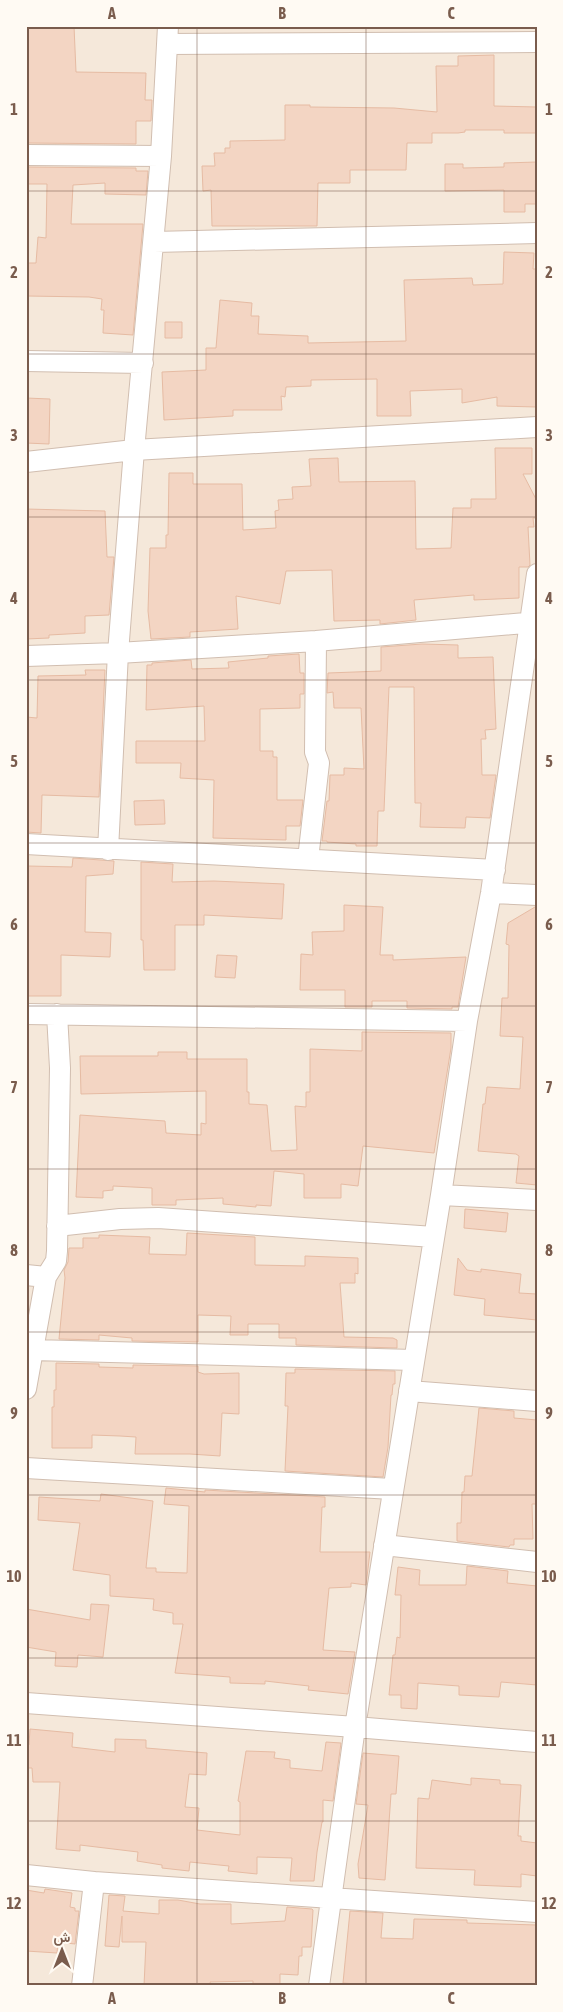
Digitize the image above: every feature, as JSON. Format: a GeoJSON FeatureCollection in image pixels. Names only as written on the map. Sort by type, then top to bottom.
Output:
{"type":"FeatureCollection","features":[{"type":"Feature","properties":{"kind":"street"},"geometry":{"type":"LineString","coordinates":[[108,850],[118,653],[134,450],[161,156],[168,35],[537,42]]}},
{"type":"Feature","properties":{"kind":"street"},"geometry":{"type":"LineString","coordinates":[[26,155],[161,156]]}},
{"type":"Feature","properties":{"kind":"street"},"geometry":{"type":"LineString","coordinates":[[154,242],[537,233]]}},
{"type":"Feature","properties":{"kind":"street"},"geometry":{"type":"LineString","coordinates":[[26,360],[142,363]]}},
{"type":"Feature","properties":{"kind":"street"},"geometry":{"type":"LineString","coordinates":[[26,462],[134,450],[537,427]]}},
{"type":"Feature","properties":{"kind":"street"},"geometry":{"type":"LineString","coordinates":[[319,1986],[354,1727],[468,1021],[495,870],[528,707],[537,574]]}},
{"type":"Feature","properties":{"kind":"street"},"geometry":{"type":"LineString","coordinates":[[26,656],[118,653],[316,641],[533,622]]}},
{"type":"Feature","properties":{"kind":"street"},"geometry":{"type":"LineString","coordinates":[[308,859],[319,763],[315,752],[316,641]]}},
{"type":"Feature","properties":{"kind":"street"},"geometry":{"type":"LineString","coordinates":[[26,844],[495,870]]}},
{"type":"Feature","properties":{"kind":"street"},"geometry":{"type":"LineString","coordinates":[[492,894],[537,895]]}},
{"type":"Feature","properties":{"kind":"street"},"geometry":{"type":"LineString","coordinates":[[26,1014],[468,1021]]}},
{"type":"Feature","properties":{"kind":"street"},"geometry":{"type":"LineString","coordinates":[[26,1389],[46,1277],[56,1261],[60,1068],[57,1014]]}},
{"type":"Feature","properties":{"kind":"street"},"geometry":{"type":"LineString","coordinates":[[441,1195],[537,1200]]}},
{"type":"Feature","properties":{"kind":"street"},"geometry":{"type":"LineString","coordinates":[[57,1226],[158,1218],[434,1238]]}},
{"type":"Feature","properties":{"kind":"street"},"geometry":{"type":"LineString","coordinates":[[26,1275],[46,1277]]}},
{"type":"Feature","properties":{"kind":"street"},"geometry":{"type":"LineString","coordinates":[[32,1350],[414,1360]]}},
{"type":"Feature","properties":{"kind":"street"},"geometry":{"type":"LineString","coordinates":[[409,1391],[537,1401]]}},
{"type":"Feature","properties":{"kind":"street"},"geometry":{"type":"LineString","coordinates":[[26,1468],[392,1489]]}},
{"type":"Feature","properties":{"kind":"street"},"geometry":{"type":"LineString","coordinates":[[384,1545],[537,1562]]}},
{"type":"Feature","properties":{"kind":"street"},"geometry":{"type":"LineString","coordinates":[[26,1703],[537,1742]]}},
{"type":"Feature","properties":{"kind":"street"},"geometry":{"type":"LineString","coordinates":[[26,1875],[94,1882],[537,1912]]}},
{"type":"Feature","properties":{"kind":"street"},"geometry":{"type":"LineString","coordinates":[[82,1986],[94,1882]]}},
{"type":"Feature","properties":{"kind":"shaded area"},"geometry":{"type":"Polygon","coordinates":[[[26,26],[537,26],[537,1986],[26,1986],[26,26]]]}},
{"type":"Feature","properties":{"kind":"building"},"geometry":{"type":"Polygon","coordinates":[[[26,26],[74,26],[76,72],[146,73],[145,100],[152,100],[151,121],[136,121],[136,144],[28,143],[26,141],[26,26]]]}},
{"type":"Feature","properties":{"kind":"building"},"geometry":{"type":"Polygon","coordinates":[[[494,55],[494,106],[537,107],[537,133],[504,133],[504,130],[465,130],[465,132],[458,133],[432,133],[432,143],[407,143],[406,170],[350,170],[350,183],[318,183],[317,226],[212,226],[211,190],[203,191],[202,166],[215,166],[214,153],[225,153],[225,148],[230,148],[230,141],[285,140],[285,105],[394,108],[437,112],[436,66],[458,66],[458,56],[494,55]]]}},
{"type":"Feature","properties":{"kind":"building"},"geometry":{"type":"Polygon","coordinates":[[[537,162],[536,204],[525,204],[525,212],[504,212],[504,190],[445,191],[445,164],[463,164],[463,168],[504,167],[504,163],[537,162]]]}},
{"type":"Feature","properties":{"kind":"building"},"geometry":{"type":"Polygon","coordinates":[[[28,167],[136,168],[136,171],[148,171],[146,195],[105,194],[105,183],[73,185],[71,224],[143,224],[133,335],[103,333],[104,310],[101,310],[102,299],[27,296],[27,263],[36,263],[38,237],[46,238],[47,184],[28,184],[28,167]]]}},
{"type":"Feature","properties":{"kind":"building"},"geometry":{"type":"Polygon","coordinates":[[[504,252],[534,253],[533,269],[537,269],[537,407],[497,406],[497,397],[462,403],[462,389],[410,391],[411,416],[377,416],[377,379],[311,380],[311,386],[286,387],[285,397],[281,396],[282,410],[233,410],[233,416],[164,420],[162,372],[206,370],[206,348],[216,348],[220,300],[252,303],[251,316],[259,316],[258,334],[308,336],[308,343],[406,341],[404,280],[472,278],[473,285],[503,284],[504,252]]]}},
{"type":"Feature","properties":{"kind":"building"},"geometry":{"type":"Polygon","coordinates":[[[165,322],[182,322],[182,338],[165,338],[165,322]]]}},
{"type":"Feature","properties":{"kind":"building"},"geometry":{"type":"Polygon","coordinates":[[[26,398],[50,399],[49,444],[26,443],[26,398]]]}},
{"type":"Feature","properties":{"kind":"building"},"geometry":{"type":"Polygon","coordinates":[[[495,448],[532,448],[532,474],[523,474],[537,501],[537,518],[533,518],[534,527],[528,527],[530,565],[528,567],[519,567],[519,598],[474,600],[474,595],[414,600],[416,620],[380,624],[380,620],[334,621],[332,570],[286,571],[280,604],[236,596],[238,629],[190,632],[190,637],[151,639],[148,611],[150,548],[166,548],[169,473],[193,473],[193,484],[242,484],[243,530],[276,528],[275,511],[279,510],[278,500],[293,499],[292,487],[311,486],[309,459],[338,458],[339,482],[415,481],[416,549],[451,548],[453,508],[471,508],[471,499],[496,499],[495,448]]]}},
{"type":"Feature","properties":{"kind":"building"},"geometry":{"type":"Polygon","coordinates":[[[26,509],[105,511],[107,557],[114,557],[109,615],[85,616],[85,633],[49,635],[49,638],[26,639],[26,509]]]}},
{"type":"Feature","properties":{"kind":"building"},"geometry":{"type":"Polygon","coordinates":[[[422,644],[458,645],[458,658],[493,657],[496,729],[485,730],[486,739],[481,739],[482,775],[496,775],[490,818],[466,817],[465,828],[420,827],[421,803],[415,803],[414,687],[389,687],[384,811],[378,811],[377,846],[356,846],[356,844],[322,841],[327,801],[329,801],[330,775],[344,775],[344,768],[364,769],[361,708],[334,708],[333,692],[327,693],[328,673],[381,671],[381,647],[422,644]]]}},
{"type":"Feature","properties":{"kind":"building"},"geometry":{"type":"Polygon","coordinates":[[[299,654],[300,673],[304,673],[304,694],[300,694],[300,708],[260,709],[260,751],[273,751],[273,757],[277,757],[277,800],[303,800],[300,826],[286,826],[286,840],[213,838],[214,780],[180,778],[181,763],[136,763],[136,741],[205,741],[204,706],[146,710],[147,665],[191,660],[192,669],[229,668],[228,662],[299,654]]]}},
{"type":"Feature","properties":{"kind":"building"},"geometry":{"type":"Polygon","coordinates":[[[85,670],[105,670],[99,797],[42,795],[41,833],[26,832],[26,717],[37,718],[38,676],[86,675],[85,670]]]}},
{"type":"Feature","properties":{"kind":"building"},"geometry":{"type":"Polygon","coordinates":[[[164,800],[165,824],[135,825],[134,801],[164,800]]]}},
{"type":"Feature","properties":{"kind":"building"},"geometry":{"type":"Polygon","coordinates":[[[73,858],[114,861],[113,874],[86,876],[85,932],[111,933],[110,957],[61,955],[61,996],[27,996],[28,866],[72,867],[73,858]]]}},
{"type":"Feature","properties":{"kind":"building"},"geometry":{"type":"Polygon","coordinates":[[[141,862],[173,864],[172,882],[214,881],[284,884],[282,919],[204,915],[204,925],[175,925],[175,970],[144,970],[143,940],[141,940],[141,862]]]}},
{"type":"Feature","properties":{"kind":"building"},"geometry":{"type":"Polygon","coordinates":[[[344,905],[383,907],[380,955],[393,955],[393,960],[466,957],[458,1007],[452,1007],[452,1009],[407,1008],[407,1001],[372,1001],[372,1007],[345,1007],[345,990],[300,990],[301,954],[313,955],[312,932],[344,931],[344,905]]]}},
{"type":"Feature","properties":{"kind":"building"},"geometry":{"type":"Polygon","coordinates":[[[537,907],[537,1185],[516,1183],[519,1156],[516,1154],[478,1151],[483,1104],[485,1104],[487,1087],[520,1089],[523,1037],[500,1036],[502,998],[508,998],[509,945],[506,944],[508,923],[537,907]]]}},
{"type":"Feature","properties":{"kind":"building"},"geometry":{"type":"Polygon","coordinates":[[[217,955],[237,956],[235,978],[215,977],[217,955]]]}},
{"type":"Feature","properties":{"kind":"building"},"geometry":{"type":"Polygon","coordinates":[[[362,1032],[451,1033],[451,1048],[434,1153],[363,1146],[358,1186],[341,1184],[341,1198],[304,1198],[304,1174],[274,1171],[271,1206],[256,1205],[256,1207],[223,1204],[223,1198],[176,1200],[176,1205],[152,1205],[152,1188],[113,1186],[113,1190],[103,1191],[103,1198],[76,1197],[80,1115],[165,1121],[166,1133],[201,1135],[201,1123],[206,1124],[206,1091],[81,1094],[80,1056],[158,1056],[158,1052],[187,1052],[187,1059],[247,1059],[249,1104],[267,1105],[271,1151],[297,1150],[295,1106],[306,1107],[306,1092],[310,1092],[310,1049],[362,1051],[362,1032]]]}},
{"type":"Feature","properties":{"kind":"building"},"geometry":{"type":"Polygon","coordinates":[[[465,1209],[508,1213],[506,1232],[464,1228],[465,1209]]]}},
{"type":"Feature","properties":{"kind":"building"},"geometry":{"type":"Polygon","coordinates":[[[187,1233],[255,1237],[255,1265],[305,1266],[305,1256],[358,1258],[358,1274],[355,1273],[355,1283],[340,1283],[344,1337],[393,1338],[397,1340],[397,1348],[296,1345],[296,1338],[279,1338],[279,1324],[248,1324],[248,1335],[230,1335],[231,1316],[198,1315],[198,1342],[132,1341],[132,1338],[99,1335],[99,1340],[59,1339],[65,1278],[64,1270],[68,1262],[69,1248],[83,1248],[83,1238],[99,1238],[99,1235],[150,1237],[149,1254],[186,1255],[187,1233]]]}},
{"type":"Feature","properties":{"kind":"building"},"geometry":{"type":"Polygon","coordinates":[[[458,1258],[467,1270],[481,1272],[481,1269],[521,1274],[519,1293],[537,1294],[537,1320],[484,1315],[485,1299],[454,1295],[458,1258]]]}},
{"type":"Feature","properties":{"kind":"building"},"geometry":{"type":"Polygon","coordinates":[[[56,1363],[99,1364],[99,1367],[133,1368],[133,1365],[198,1366],[198,1372],[204,1374],[239,1373],[239,1414],[222,1413],[220,1456],[135,1454],[136,1437],[120,1436],[92,1435],[92,1448],[52,1448],[52,1407],[54,1407],[54,1390],[56,1390],[56,1363]]]}},
{"type":"Feature","properties":{"kind":"building"},"geometry":{"type":"Polygon","coordinates":[[[295,1369],[395,1371],[395,1384],[393,1384],[391,1395],[388,1447],[383,1477],[285,1471],[288,1406],[285,1406],[286,1373],[295,1373],[295,1369]]]}},
{"type":"Feature","properties":{"kind":"building"},"geometry":{"type":"Polygon","coordinates":[[[479,1408],[514,1411],[514,1418],[537,1420],[537,1504],[532,1504],[533,1539],[514,1539],[514,1545],[509,1547],[457,1541],[457,1523],[461,1523],[462,1492],[464,1492],[465,1476],[472,1476],[479,1408]]]}},
{"type":"Feature","properties":{"kind":"building"},"geometry":{"type":"Polygon","coordinates":[[[166,1488],[205,1492],[205,1490],[325,1497],[325,1507],[322,1507],[320,1552],[370,1552],[366,1585],[351,1583],[351,1587],[329,1588],[323,1650],[355,1652],[348,1694],[308,1690],[309,1686],[265,1681],[265,1684],[230,1683],[230,1677],[175,1673],[183,1624],[173,1624],[173,1613],[153,1610],[154,1599],[110,1596],[110,1575],[73,1570],[80,1523],[38,1520],[39,1497],[100,1501],[101,1494],[153,1501],[146,1568],[156,1568],[156,1572],[187,1573],[189,1506],[164,1504],[166,1488]]]}},
{"type":"Feature","properties":{"kind":"building"},"geometry":{"type":"Polygon","coordinates":[[[467,1566],[508,1571],[507,1583],[537,1586],[537,1685],[501,1682],[499,1697],[459,1695],[459,1686],[418,1683],[417,1709],[401,1708],[401,1695],[389,1695],[393,1655],[395,1655],[397,1637],[400,1638],[401,1595],[395,1595],[398,1567],[420,1570],[419,1585],[466,1585],[467,1566]]]}},
{"type":"Feature","properties":{"kind":"building"},"geometry":{"type":"Polygon","coordinates":[[[91,1604],[109,1605],[103,1657],[78,1655],[77,1667],[55,1666],[56,1652],[26,1647],[26,1609],[90,1620],[91,1604]]]}},
{"type":"Feature","properties":{"kind":"building"},"geometry":{"type":"Polygon","coordinates":[[[30,1729],[73,1733],[72,1747],[115,1752],[115,1739],[146,1740],[146,1748],[207,1753],[206,1775],[189,1774],[185,1807],[199,1808],[197,1830],[240,1835],[240,1802],[238,1801],[246,1751],[275,1752],[274,1758],[290,1760],[290,1768],[322,1771],[326,1742],[341,1743],[333,1801],[323,1800],[323,1822],[314,1881],[290,1881],[292,1858],[257,1857],[257,1874],[228,1871],[229,1866],[190,1862],[189,1871],[162,1868],[162,1865],[137,1861],[138,1852],[80,1845],[80,1851],[56,1849],[60,1782],[33,1782],[32,1768],[26,1768],[26,1745],[29,1745],[30,1729]]]}},
{"type":"Feature","properties":{"kind":"building"},"geometry":{"type":"Polygon","coordinates":[[[363,1753],[399,1756],[396,1794],[391,1794],[385,1880],[359,1878],[358,1864],[368,1805],[356,1804],[363,1753]]]}},
{"type":"Feature","properties":{"kind":"building"},"geometry":{"type":"Polygon","coordinates":[[[471,1778],[500,1780],[500,1784],[521,1785],[518,1836],[521,1836],[521,1841],[537,1843],[537,1876],[521,1874],[521,1887],[474,1885],[475,1870],[416,1868],[418,1798],[429,1799],[432,1780],[471,1785],[471,1778]]]}},
{"type":"Feature","properties":{"kind":"building"},"geometry":{"type":"Polygon","coordinates":[[[45,1889],[72,1893],[70,1907],[75,1908],[75,1911],[79,1911],[75,1944],[58,1942],[57,1953],[26,1951],[26,1890],[44,1893],[45,1889]]]}},
{"type":"Feature","properties":{"kind":"building"},"geometry":{"type":"Polygon","coordinates":[[[109,1895],[125,1896],[123,1911],[159,1914],[159,1900],[178,1900],[200,1904],[231,1904],[231,1924],[285,1921],[287,1907],[312,1909],[311,1947],[302,1947],[302,1956],[299,1956],[298,1975],[280,1974],[280,1986],[253,1986],[253,1981],[210,1982],[211,1986],[144,1986],[146,1942],[122,1942],[122,1916],[119,1947],[105,1946],[109,1895]]]}},
{"type":"Feature","properties":{"kind":"building"},"geometry":{"type":"Polygon","coordinates":[[[350,1911],[383,1913],[381,1938],[413,1939],[414,1919],[467,1920],[467,1923],[537,1925],[537,1986],[383,1986],[343,1983],[350,1911]]]}}]}
